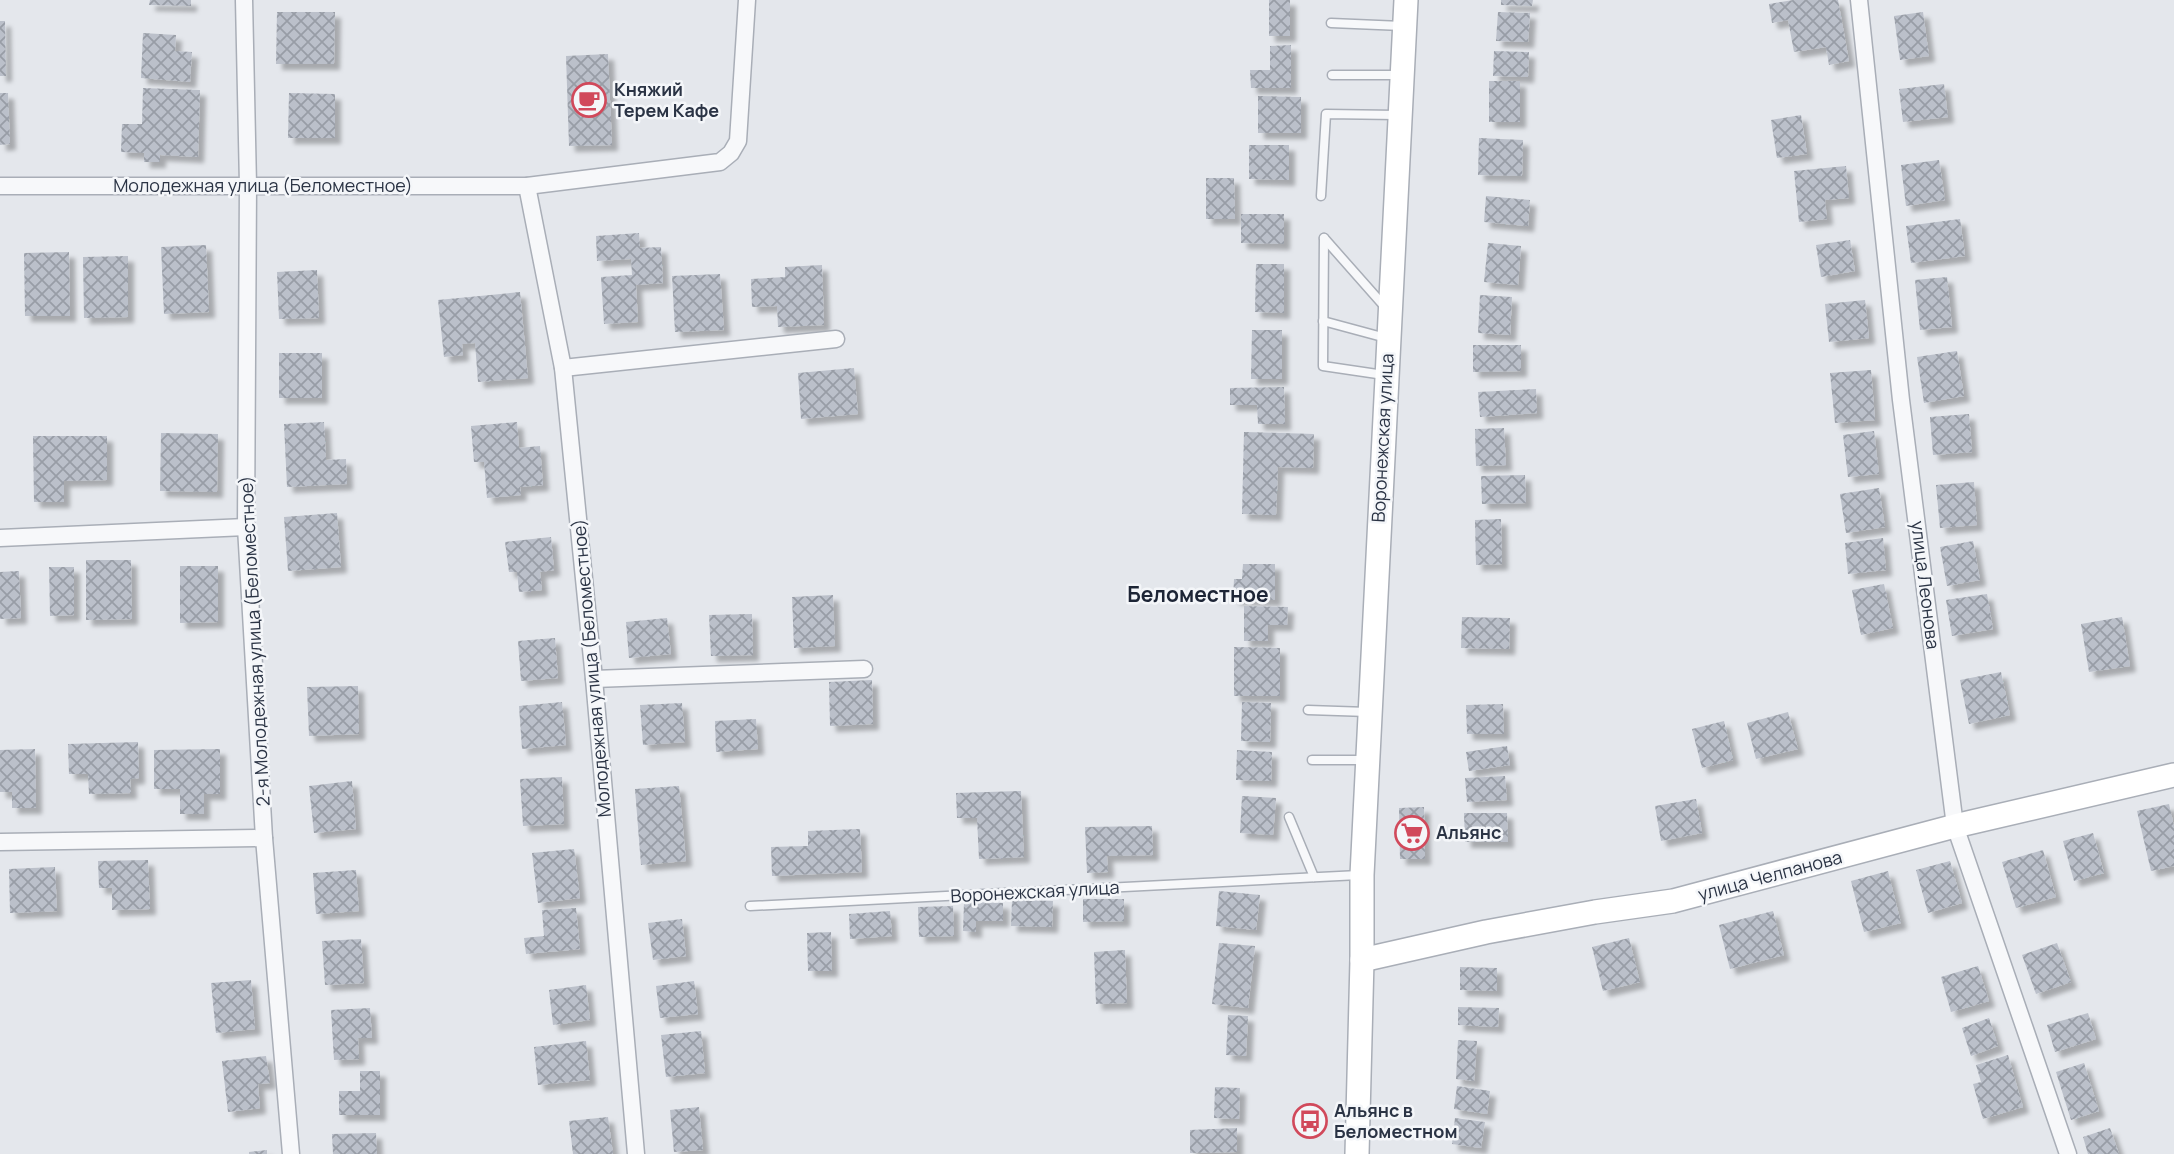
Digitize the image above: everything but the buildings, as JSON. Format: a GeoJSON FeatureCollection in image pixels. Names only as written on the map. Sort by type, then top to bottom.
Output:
{"type":"FeatureCollection","features":[{"type":"Feature","properties":{"kind":"street","name":"2-я Молодежная улица (Беломестное)"},"geometry":{"type":"LineString","coordinates":[[244,0],[248,185],[246,527],[264,838],[291,1154]]}},
{"type":"Feature","properties":{"kind":"street","name":"Молодежная улица (Беломестное)"},"geometry":{"type":"LineString","coordinates":[[0,186],[527,186],[720,162],[735,148],[738,141],[747,0]]}},
{"type":"Feature","properties":{"kind":"street","name":"Воронежская улица"},"geometry":{"type":"LineString","coordinates":[[1357,1154],[1362,875],[1406,0]]}},
{"type":"Feature","properties":{"kind":"street","name":"улица Леонова"},"geometry":{"type":"LineString","coordinates":[[1859,0],[1901,400],[1955,826],[2068,1154]]}},
{"type":"Feature","properties":{"kind":"street","name":"Молодежная улица (Беломестное)"},"geometry":{"type":"LineString","coordinates":[[527,186],[563,368],[594,679],[636,1154]]}},
{"type":"Feature","properties":{"kind":"street"},"geometry":{"type":"LineString","coordinates":[[563,368],[836,339]]}},
{"type":"Feature","properties":{"kind":"street"},"geometry":{"type":"LineString","coordinates":[[0,538],[246,527]]}},
{"type":"Feature","properties":{"kind":"street"},"geometry":{"type":"LineString","coordinates":[[594,679],[864,668]]}},
{"type":"Feature","properties":{"kind":"street","name":"улица Челпанова"},"geometry":{"type":"LineString","coordinates":[[1362,960],[1486,932],[1673,901],[1955,826],[2174,775]]}},
{"type":"Feature","properties":{"kind":"street"},"geometry":{"type":"LineString","coordinates":[[0,842],[264,838]]}},
{"type":"Feature","properties":{"kind":"lane"},"geometry":{"type":"LineString","coordinates":[[1331,23],[1405,26]]}},
{"type":"Feature","properties":{"kind":"lane"},"geometry":{"type":"LineString","coordinates":[[1332,75],[1402,75]]}},
{"type":"Feature","properties":{"kind":"lane"},"geometry":{"type":"LineString","coordinates":[[1321,196],[1326,114],[1400,115]]}},
{"type":"Feature","properties":{"kind":"lane"},"geometry":{"type":"LineString","coordinates":[[1387,376],[1323,366],[1324,239],[1390,313]]}},
{"type":"Feature","properties":{"kind":"lane"},"geometry":{"type":"LineString","coordinates":[[1323,321],[1388,339]]}},
{"type":"Feature","properties":{"kind":"lane"},"geometry":{"type":"LineString","coordinates":[[1308,710],[1369,712]]}},
{"type":"Feature","properties":{"kind":"lane"},"geometry":{"type":"LineString","coordinates":[[1312,760],[1367,760]]}},
{"type":"Feature","properties":{"kind":"lane"},"geometry":{"type":"LineString","coordinates":[[1289,817],[1314,877]]}},
{"type":"Feature","properties":{"kind":"lane","name":"Воронежская улица"},"geometry":{"type":"LineString","coordinates":[[750,906],[1362,875]]}},
{"type":"Feature","properties":{"kind":"place","name":"Княжий Терем Кафе"},"geometry":{"type":"Point","coordinates":[589,100]}},
{"type":"Feature","properties":{"kind":"place","name":"Альянс"},"geometry":{"type":"Point","coordinates":[1412,833]}},
{"type":"Feature","properties":{"kind":"place","name":"Альянс в Беломестном"},"geometry":{"type":"Point","coordinates":[1310,1121]}},
{"type":"Feature","properties":{"kind":"district","name":"Беломестное"},"geometry":{"type":"Point","coordinates":[1198,595]}}]}
